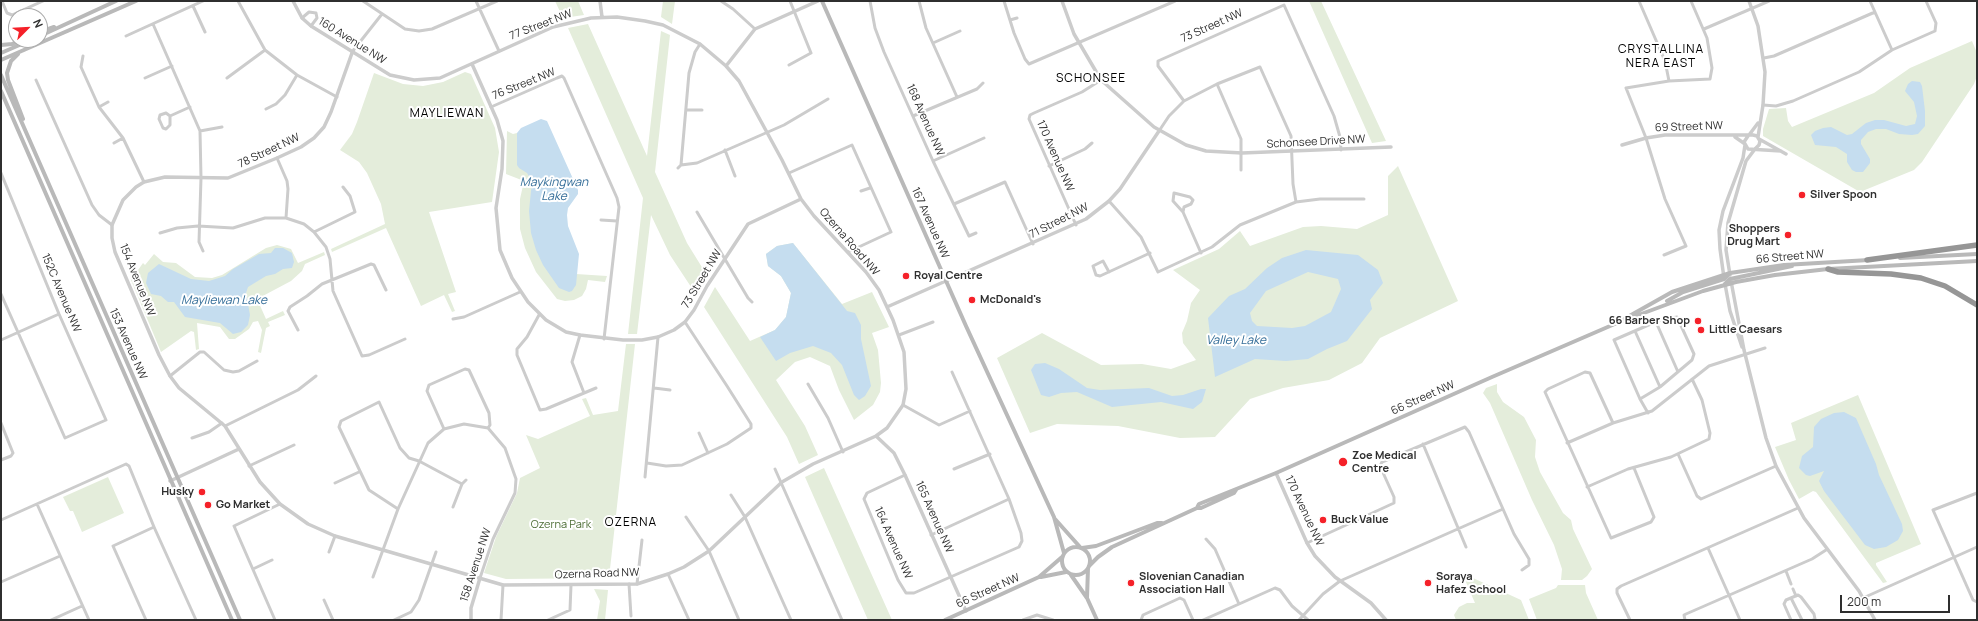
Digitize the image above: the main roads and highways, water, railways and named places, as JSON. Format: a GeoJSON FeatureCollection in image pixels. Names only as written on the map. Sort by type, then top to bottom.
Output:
{"type":"FeatureCollection","features":[{"type":"Feature","properties":{"kind":"highway"},"geometry":{"type":"LineString","coordinates":[[1867,260],[1977,245]]}},
{"type":"Feature","properties":{"kind":"highway"},"geometry":{"type":"LineString","coordinates":[[1828,269],[1838,272],[1891,274],[1921,278],[1945,286],[1977,305]]}},
{"type":"Feature","properties":{"kind":"main road"},"geometry":{"type":"LineString","coordinates":[[48,32],[116,1]]}},
{"type":"Feature","properties":{"kind":"main road"},"geometry":{"type":"LineString","coordinates":[[1,60],[136,1]]}},
{"type":"Feature","properties":{"kind":"main road","name":"167 Avenue NW"},"geometry":{"type":"LineString","coordinates":[[822,1],[946,281],[1054,517],[1063,555]]}},
{"type":"Feature","properties":{"kind":"main road"},"geometry":{"type":"LineString","coordinates":[[48,29],[64,24]]}},
{"type":"Feature","properties":{"kind":"main road"},"geometry":{"type":"LineString","coordinates":[[1,53],[13,48]]}},
{"type":"Feature","properties":{"kind":"main road"},"geometry":{"type":"LineString","coordinates":[[20,52],[11,61],[7,74],[8,80],[22,113],[27,133]]}},
{"type":"Feature","properties":{"kind":"main road","name":"153 Avenue NW"},"geometry":{"type":"LineString","coordinates":[[1,74],[176,478],[240,620]]}},
{"type":"Feature","properties":{"kind":"main road","name":"153 Avenue NW"},"geometry":{"type":"LineString","coordinates":[[2,93],[170,481],[232,620]]}},
{"type":"Feature","properties":{"kind":"main road","name":"66 Street NW"},"geometry":{"type":"LineString","coordinates":[[1617,324],[1672,292],[1730,274],[1775,266],[1799,264],[1977,254]]}},
{"type":"Feature","properties":{"kind":"main road","name":"66 Street NW"},"geometry":{"type":"LineString","coordinates":[[1088,567],[1098,557],[1112,547],[1159,527],[1162,524],[1197,508],[1201,508],[1234,493],[1236,490],[1617,324],[1662,305],[1725,285],[1730,281],[1828,269],[1977,261]]}},
{"type":"Feature","properties":{"kind":"main road"},"geometry":{"type":"LineString","coordinates":[[1730,281],[1799,264]]}},
{"type":"Feature","properties":{"kind":"main road"},"geometry":{"type":"LineString","coordinates":[[1662,305],[1679,294],[1723,277]]}},
{"type":"Feature","properties":{"kind":"main road","name":"167 Avenue NW"},"geometry":{"type":"LineString","coordinates":[[1054,517],[1081,548]]}},
{"type":"Feature","properties":{"kind":"main road","name":"66 Street NW"},"geometry":{"type":"LineString","coordinates":[[1081,548],[1096,546],[1157,523],[1162,524]]}},
{"type":"Feature","properties":{"kind":"main road"},"geometry":{"type":"LineString","coordinates":[[1087,598],[1088,556],[1081,548],[1070,548],[1063,555],[1062,565],[1087,598],[1096,620]]}},
{"type":"Feature","properties":{"kind":"main road","name":"66 Street NW"},"geometry":{"type":"LineString","coordinates":[[1039,578],[1063,555]]}},
{"type":"Feature","properties":{"kind":"main road"},"geometry":{"type":"LineString","coordinates":[[1071,575],[1082,574],[1088,567]]}},
{"type":"Feature","properties":{"kind":"main road","name":"66 Street NW"},"geometry":{"type":"LineString","coordinates":[[945,620],[1039,578],[1066,572]]}},
{"type":"Feature","properties":{"kind":"water"},"geometry":{"type":"Polygon","coordinates":[[[1912,81],[1920,82],[1922,86],[1925,126],[1918,134],[1912,135],[1899,134],[1886,129],[1876,129],[1868,132],[1861,140],[1861,144],[1870,159],[1870,163],[1863,172],[1856,172],[1852,170],[1847,162],[1847,154],[1836,147],[1815,145],[1811,135],[1815,131],[1823,128],[1831,127],[1847,135],[1852,134],[1866,123],[1875,120],[1884,120],[1906,126],[1915,124],[1917,116],[1914,102],[1905,91],[1908,84],[1912,81]]]}},
{"type":"Feature","properties":{"kind":"water","name":"Maykingwan Lake"},"geometry":{"type":"Polygon","coordinates":[[[541,119],[547,121],[578,190],[578,194],[568,208],[567,215],[568,226],[579,254],[576,285],[572,291],[569,292],[559,288],[543,265],[536,250],[531,233],[529,211],[532,181],[527,173],[517,165],[517,133],[521,128],[541,119]]]}},
{"type":"Feature","properties":{"kind":"water"},"geometry":{"type":"Polygon","coordinates":[[[793,243],[847,311],[855,313],[861,325],[861,339],[871,386],[865,396],[859,400],[854,395],[842,365],[831,353],[813,346],[790,353],[776,361],[760,337],[775,330],[786,317],[791,293],[781,276],[768,266],[766,254],[777,246],[793,243]]]}},
{"type":"Feature","properties":{"kind":"water","name":"Mayliewan Lake"},"geometry":{"type":"Polygon","coordinates":[[[275,248],[283,248],[292,253],[294,262],[292,268],[283,269],[275,274],[266,276],[248,287],[246,293],[250,315],[248,325],[241,332],[233,334],[220,323],[185,317],[174,302],[168,302],[161,296],[151,294],[146,283],[148,273],[159,264],[191,279],[209,281],[225,276],[233,269],[259,254],[271,253],[275,248]]]}},
{"type":"Feature","properties":{"kind":"water","name":"Valley Lake"},"geometry":{"type":"Polygon","coordinates":[[[1306,250],[1358,255],[1378,270],[1383,283],[1370,300],[1372,309],[1347,341],[1308,359],[1286,361],[1255,359],[1215,377],[1208,318],[1229,296],[1245,289],[1267,268],[1282,258],[1306,250]],[[1308,272],[1266,291],[1250,313],[1252,321],[1257,326],[1292,328],[1305,326],[1331,312],[1341,289],[1338,279],[1308,272]]]}},
{"type":"Feature","properties":{"kind":"water"},"geometry":{"type":"Polygon","coordinates":[[[1045,363],[1059,369],[1087,388],[1100,390],[1149,388],[1172,396],[1183,395],[1201,389],[1206,389],[1202,402],[1193,409],[1161,402],[1112,407],[1077,392],[1061,393],[1049,397],[1041,395],[1031,370],[1035,364],[1045,363]]]}},
{"type":"Feature","properties":{"kind":"water"},"geometry":{"type":"Polygon","coordinates":[[[1844,412],[1856,418],[1876,464],[1879,475],[1902,524],[1903,531],[1898,540],[1886,547],[1874,549],[1865,545],[1824,491],[1819,481],[1824,471],[1810,476],[1806,475],[1799,468],[1802,456],[1813,447],[1814,427],[1821,419],[1834,413],[1844,412]]]}},
{"type":"Feature","properties":{"kind":"place","name":"Silver Spoon"},"geometry":{"type":"Point","coordinates":[1802,195]}},
{"type":"Feature","properties":{"kind":"place","name":"Shoppers Drug Mart"},"geometry":{"type":"Point","coordinates":[1788,235]}},
{"type":"Feature","properties":{"kind":"place","name":"Royal Centre"},"geometry":{"type":"Point","coordinates":[906,276]}},
{"type":"Feature","properties":{"kind":"place","name":"McDonald's"},"geometry":{"type":"Point","coordinates":[972,300]}},
{"type":"Feature","properties":{"kind":"place","name":"66 Barber Shop"},"geometry":{"type":"Point","coordinates":[1698,321]}},
{"type":"Feature","properties":{"kind":"place","name":"Little Caesars"},"geometry":{"type":"Point","coordinates":[1701,330]}},
{"type":"Feature","properties":{"kind":"place","name":"Zoe Medical Centre"},"geometry":{"type":"Point","coordinates":[1343,462]}},
{"type":"Feature","properties":{"kind":"place","name":"Husky"},"geometry":{"type":"Point","coordinates":[202,492]}},
{"type":"Feature","properties":{"kind":"place","name":"Go Market"},"geometry":{"type":"Point","coordinates":[208,505]}},
{"type":"Feature","properties":{"kind":"place","name":"Buck Value"},"geometry":{"type":"Point","coordinates":[1323,520]}},
{"type":"Feature","properties":{"kind":"place","name":"Slovenian Canadian Association Hall"},"geometry":{"type":"Point","coordinates":[1131,583]}},
{"type":"Feature","properties":{"kind":"place","name":"Soraya Hafez School"},"geometry":{"type":"Point","coordinates":[1428,583]}},
{"type":"Feature","properties":{"kind":"district","name":"CRYSTALLINA NERA EAST"},"geometry":{"type":"Point","coordinates":[1661,57]}},
{"type":"Feature","properties":{"kind":"district","name":"SCHONSEE"},"geometry":{"type":"Point","coordinates":[1091,79]}},
{"type":"Feature","properties":{"kind":"district","name":"MAYLIEWAN"},"geometry":{"type":"Point","coordinates":[447,114]}},
{"type":"Feature","properties":{"kind":"district","name":"OZERNA"},"geometry":{"type":"Point","coordinates":[631,523]}},
{"type":"Feature","properties":{"kind":"park label","name":"Ozerna Park"},"geometry":{"type":"Point","coordinates":[561,525]}}]}
